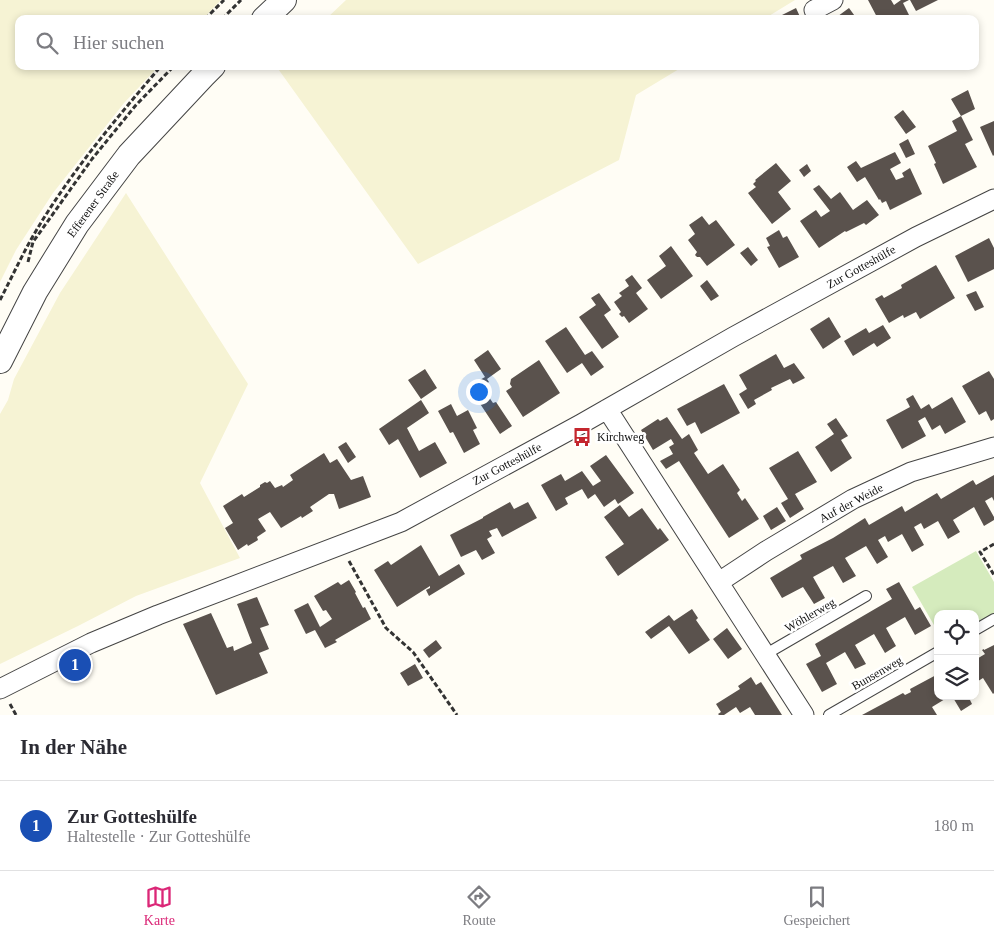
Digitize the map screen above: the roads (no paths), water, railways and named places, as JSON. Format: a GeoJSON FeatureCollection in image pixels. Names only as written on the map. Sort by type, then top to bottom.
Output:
{"type":"FeatureCollection","features":[{"type":"Feature","properties":{"kind":"street"},"geometry":{"type":"LineString","coordinates":[[268,15],[284,0]]}},
{"type":"Feature","properties":{"kind":"street"},"geometry":{"type":"LineString","coordinates":[[814,10],[833,0]]}},
{"type":"Feature","properties":{"kind":"street","name":"Efferener Straße"},"geometry":{"type":"LineString","coordinates":[[0,361],[35,292],[77,224],[129,155],[209,70]]}},
{"type":"Feature","properties":{"kind":"street","name":"Zur Gotteshülfe"},"geometry":{"type":"LineString","coordinates":[[0,689],[56,659],[164,612],[401,522],[916,237],[994,199]]}},
{"type":"Feature","properties":{"kind":"street"},"geometry":{"type":"LineString","coordinates":[[607,409],[804,715]]}},
{"type":"Feature","properties":{"kind":"street","name":"Auf der Weide"},"geometry":{"type":"LineString","coordinates":[[719,582],[766,551],[853,499],[911,472],[994,447]]}},
{"type":"Feature","properties":{"kind":"lane","name":"Wöhlerweg"},"geometry":{"type":"LineString","coordinates":[[766,654],[866,596]]}},
{"type":"Feature","properties":{"kind":"lane"},"geometry":{"type":"LineString","coordinates":[[979,628],[994,619]]}},
{"type":"Feature","properties":{"kind":"lane","name":"Bunsenweg"},"geometry":{"type":"LineString","coordinates":[[829,715],[934,654]]}},
{"type":"Feature","properties":{"kind":"place","name":"Kirchweg"},"geometry":{"type":"Point","coordinates":[582,437]}},
{"type":"Feature","properties":{"kind":"place","name":"Zur Gotteshülfe"},"geometry":{"type":"Point","coordinates":[75,665]}}]}
